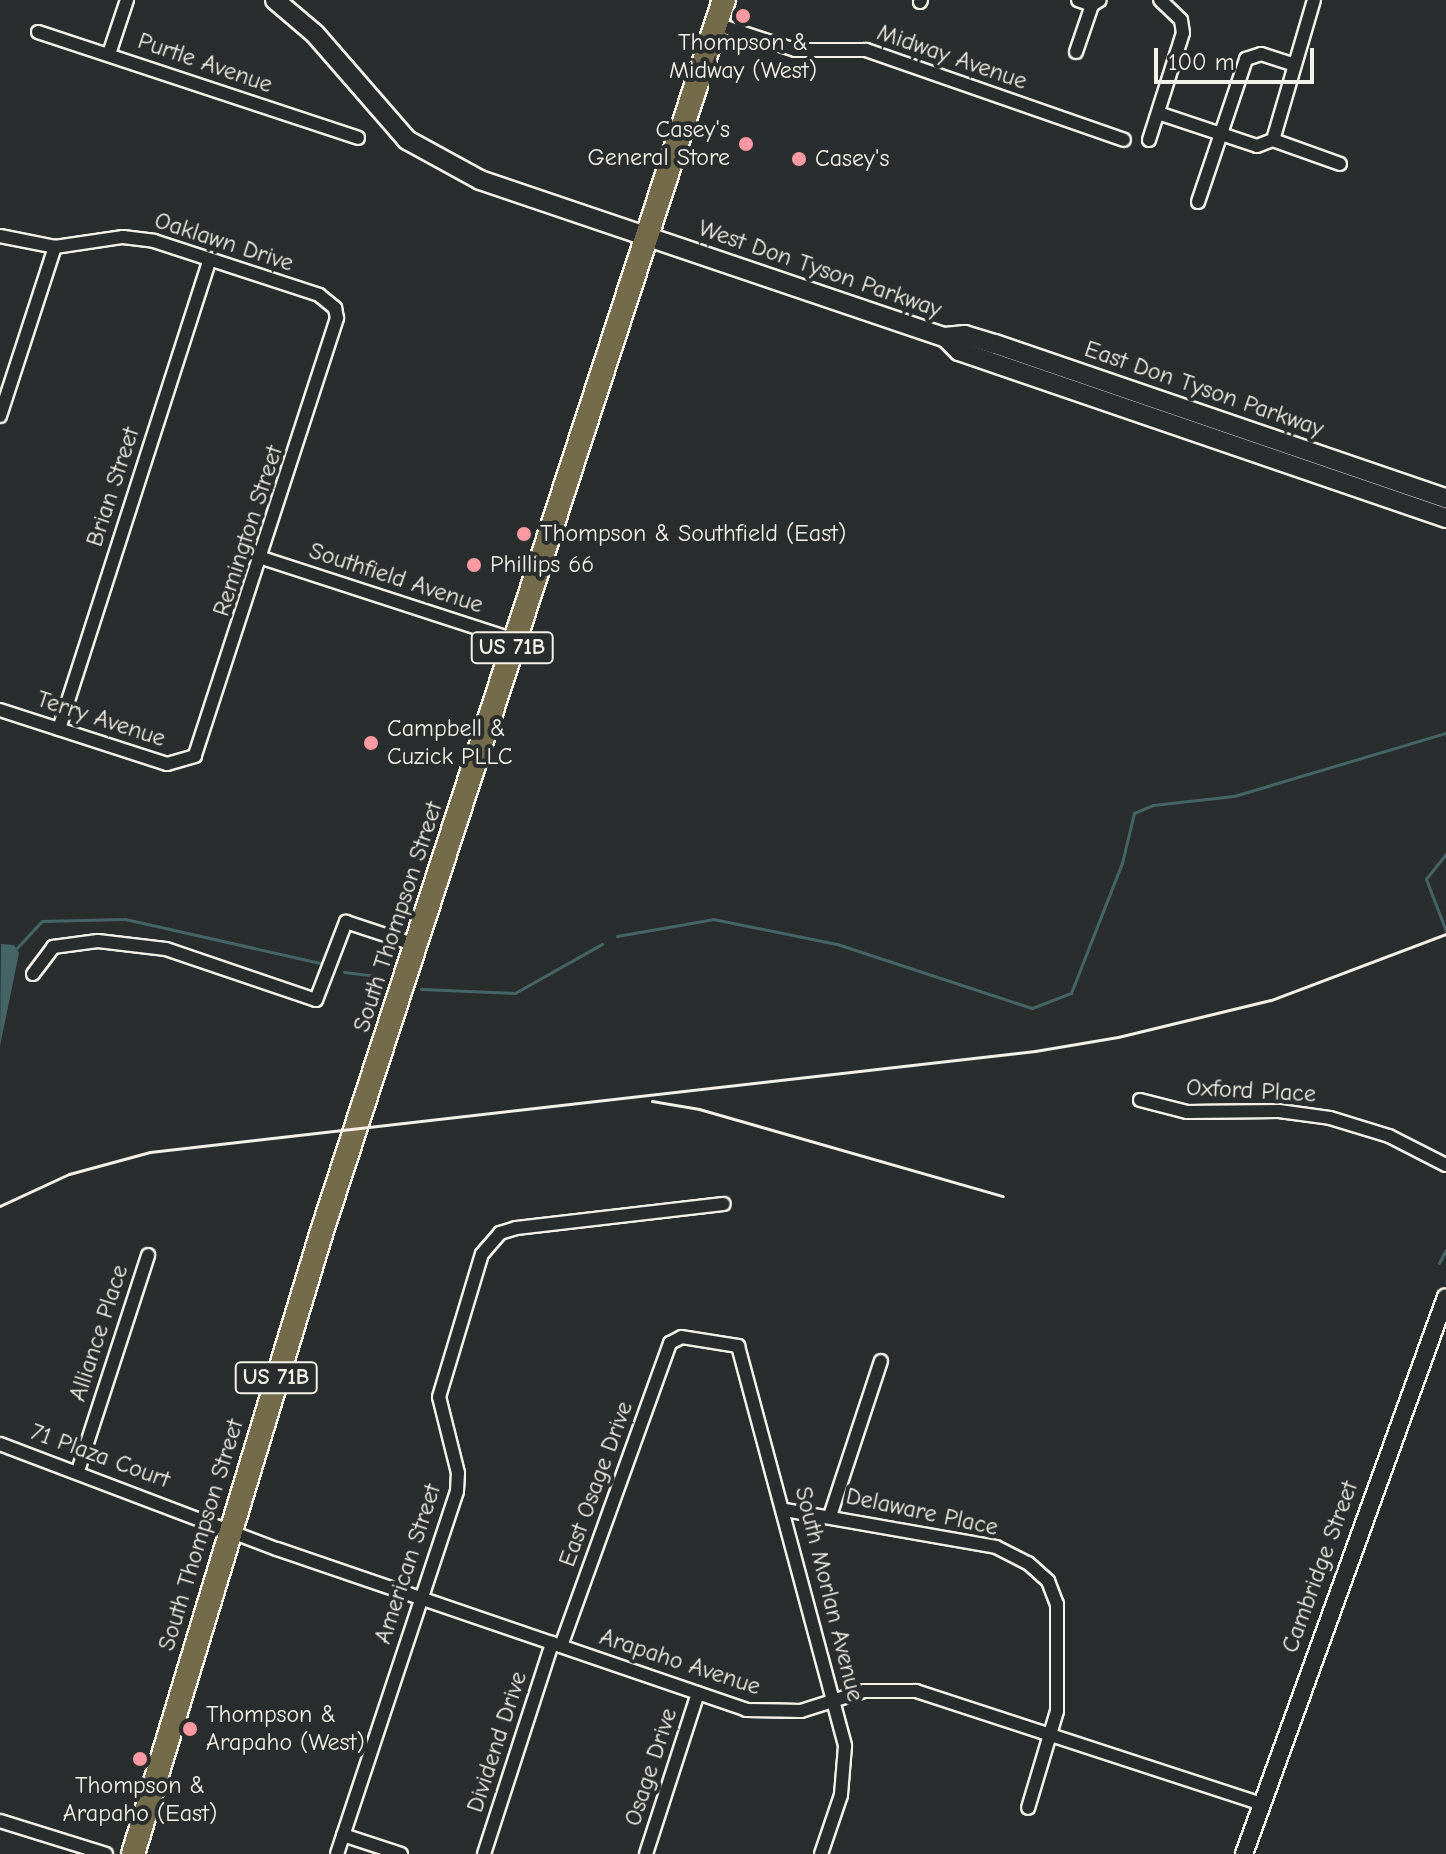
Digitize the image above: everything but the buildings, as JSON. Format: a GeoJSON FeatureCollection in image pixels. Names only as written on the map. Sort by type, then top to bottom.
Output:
{"type":"FeatureCollection","features":[{"type":"Feature","properties":{"kind":"highway","name":"South Thompson Street"},"geometry":{"type":"LineString","coordinates":[[133,1854],[229,1529],[724,0]]}},
{"type":"Feature","properties":{"kind":"main road","name":"West Don Tyson Parkway"},"geometry":{"type":"LineString","coordinates":[[275,0],[315,34],[387,121],[443,164],[647,237],[945,337],[959,351],[1446,518]]}},
{"type":"Feature","properties":{"kind":"main road","name":"East Don Tyson Parkway"},"geometry":{"type":"LineString","coordinates":[[945,337],[965,335],[995,344],[1446,498]]}},
{"type":"Feature","properties":{"kind":"street"},"geometry":{"type":"LineString","coordinates":[[109,54],[127,0]]}},
{"type":"Feature","properties":{"kind":"street"},"geometry":{"type":"LineString","coordinates":[[1076,52],[1096,2],[1078,0]]}},
{"type":"Feature","properties":{"kind":"street"},"geometry":{"type":"LineString","coordinates":[[1149,140],[1183,33],[1181,20],[1160,0]]}},
{"type":"Feature","properties":{"kind":"street"},"geometry":{"type":"LineString","coordinates":[[1273,140],[1314,0]]}},
{"type":"Feature","properties":{"kind":"street","name":"Midway Avenue"},"geometry":{"type":"LineString","coordinates":[[716,24],[795,50],[866,50],[1124,140]]}},
{"type":"Feature","properties":{"kind":"street","name":"Purtle Avenue"},"geometry":{"type":"LineString","coordinates":[[38,32],[358,138]]}},
{"type":"Feature","properties":{"kind":"street"},"geometry":{"type":"LineString","coordinates":[[1198,202],[1246,59],[1255,53],[1294,65]]}},
{"type":"Feature","properties":{"kind":"street"},"geometry":{"type":"LineString","coordinates":[[1158,113],[1257,146],[1273,140],[1340,164]]}},
{"type":"Feature","properties":{"kind":"street","name":"Oaklawn Drive"},"geometry":{"type":"LineString","coordinates":[[0,236],[55,247],[138,237],[319,295],[335,308]]}},
{"type":"Feature","properties":{"kind":"street"},"geometry":{"type":"LineString","coordinates":[[0,416],[55,247]]}},
{"type":"Feature","properties":{"kind":"street","name":"Brian Street"},"geometry":{"type":"LineString","coordinates":[[59,729],[210,260]]}},
{"type":"Feature","properties":{"kind":"street","name":"Remington Street"},"geometry":{"type":"LineString","coordinates":[[189,762],[201,748],[337,328],[335,308]]}},
{"type":"Feature","properties":{"kind":"street","name":"Southfield Avenue"},"geometry":{"type":"LineString","coordinates":[[262,558],[515,640]]}},
{"type":"Feature","properties":{"kind":"street","name":"Terry Avenue"},"geometry":{"type":"LineString","coordinates":[[0,710],[167,764],[189,762]]}},
{"type":"Feature","properties":{"kind":"street"},"geometry":{"type":"LineString","coordinates":[[33,974],[53,947],[98,941],[166,949],[316,1000],[346,922],[416,945]]}},
{"type":"Feature","properties":{"kind":"street","name":"Oxford Place"},"geometry":{"type":"LineString","coordinates":[[1140,1100],[1187,1112],[1279,1111],[1330,1118],[1389,1136],[1446,1165]]}},
{"type":"Feature","properties":{"kind":"street","name":"American Street"},"geometry":{"type":"LineString","coordinates":[[337,1854],[457,1491],[458,1473],[441,1413],[441,1380],[490,1242],[516,1228],[724,1204]]}},
{"type":"Feature","properties":{"kind":"street","name":"Alliance Place"},"geometry":{"type":"LineString","coordinates":[[78,1471],[148,1255]]}},
{"type":"Feature","properties":{"kind":"street","name":"Cambridge Street"},"geometry":{"type":"LineString","coordinates":[[1244,1854],[1446,1297]]}},
{"type":"Feature","properties":{"kind":"street","name":"East Osage Drive"},"geometry":{"type":"LineString","coordinates":[[556,1645],[674,1337],[738,1346]]}},
{"type":"Feature","properties":{"kind":"street","name":"South Morlan Avenue"},"geometry":{"type":"LineString","coordinates":[[738,1346],[785,1510],[833,1700],[846,1770],[821,1854]]}},
{"type":"Feature","properties":{"kind":"street"},"geometry":{"type":"LineString","coordinates":[[830,1516],[881,1361]]}},
{"type":"Feature","properties":{"kind":"street","name":"71 Plaza Court"},"geometry":{"type":"LineString","coordinates":[[0,1444],[229,1529]]}},
{"type":"Feature","properties":{"kind":"street","name":"Delaware Place"},"geometry":{"type":"LineString","coordinates":[[785,1510],[996,1547],[1028,1563],[1048,1581],[1057,1604],[1057,1711],[1028,1808]]}},
{"type":"Feature","properties":{"kind":"street","name":"Arapaho Avenue"},"geometry":{"type":"LineString","coordinates":[[229,1529],[419,1600],[746,1710],[773,1713],[864,1691],[916,1691],[1261,1804]]}},
{"type":"Feature","properties":{"kind":"street","name":"Dividend Drive"},"geometry":{"type":"LineString","coordinates":[[484,1854],[556,1645]]}},
{"type":"Feature","properties":{"kind":"street","name":"Osage Drive"},"geometry":{"type":"LineString","coordinates":[[646,1854],[698,1693]]}},
{"type":"Feature","properties":{"kind":"street"},"geometry":{"type":"LineString","coordinates":[[0,1821],[106,1854]]}},
{"type":"Feature","properties":{"kind":"street"},"geometry":{"type":"LineString","coordinates":[[343,1835],[401,1854]]}},
{"type":"Feature","properties":{"kind":"water"},"geometry":{"type":"Polygon","coordinates":[[[1,944],[14,945],[19,953],[0,1046],[1,944]]]}},
{"type":"Feature","properties":{"kind":"waterway"},"geometry":{"type":"LineString","coordinates":[[617,936],[713,919],[837,944],[1032,1008],[1071,993],[1122,863],[1134,813],[1153,805],[1234,796],[1446,733]]}},
{"type":"Feature","properties":{"kind":"waterway"},"geometry":{"type":"LineString","coordinates":[[1446,854],[1426,879],[1446,931]]}},
{"type":"Feature","properties":{"kind":"waterway"},"geometry":{"type":"LineString","coordinates":[[14,951],[42,921],[125,919],[320,963]]}},
{"type":"Feature","properties":{"kind":"waterway"},"geometry":{"type":"LineString","coordinates":[[421,989],[515,993],[602,944]]}},
{"type":"Feature","properties":{"kind":"waterway"},"geometry":{"type":"LineString","coordinates":[[344,972],[382,977]]}},
{"type":"Feature","properties":{"kind":"waterway"},"geometry":{"type":"LineString","coordinates":[[1439,1263],[1446,1250]]}},
{"type":"Feature","properties":{"kind":"railway"},"geometry":{"type":"LineString","coordinates":[[0,1206],[69,1174],[150,1152],[1035,1051],[1118,1037],[1271,1000],[1446,934]]}},
{"type":"Feature","properties":{"kind":"railway"},"geometry":{"type":"LineString","coordinates":[[652,1101],[699,1109],[1003,1196]]}},
{"type":"Feature","properties":{"kind":"place","name":"Thompson & Midway (West)"},"geometry":{"type":"Point","coordinates":[743,16]}},
{"type":"Feature","properties":{"kind":"place","name":"Casey's General Store"},"geometry":{"type":"Point","coordinates":[746,144]}},
{"type":"Feature","properties":{"kind":"place","name":"Casey's"},"geometry":{"type":"Point","coordinates":[799,159]}},
{"type":"Feature","properties":{"kind":"place","name":"Thompson & Southfield (East)"},"geometry":{"type":"Point","coordinates":[524,534]}},
{"type":"Feature","properties":{"kind":"place","name":"Phillips 66"},"geometry":{"type":"Point","coordinates":[474,565]}},
{"type":"Feature","properties":{"kind":"place","name":"Campbell & Cuzick PLLC"},"geometry":{"type":"Point","coordinates":[371,743]}},
{"type":"Feature","properties":{"kind":"place","name":"Thompson & Arapaho (West)"},"geometry":{"type":"Point","coordinates":[190,1729]}},
{"type":"Feature","properties":{"kind":"place","name":"Thompson & Arapaho (East)"},"geometry":{"type":"Point","coordinates":[140,1759]}}]}
